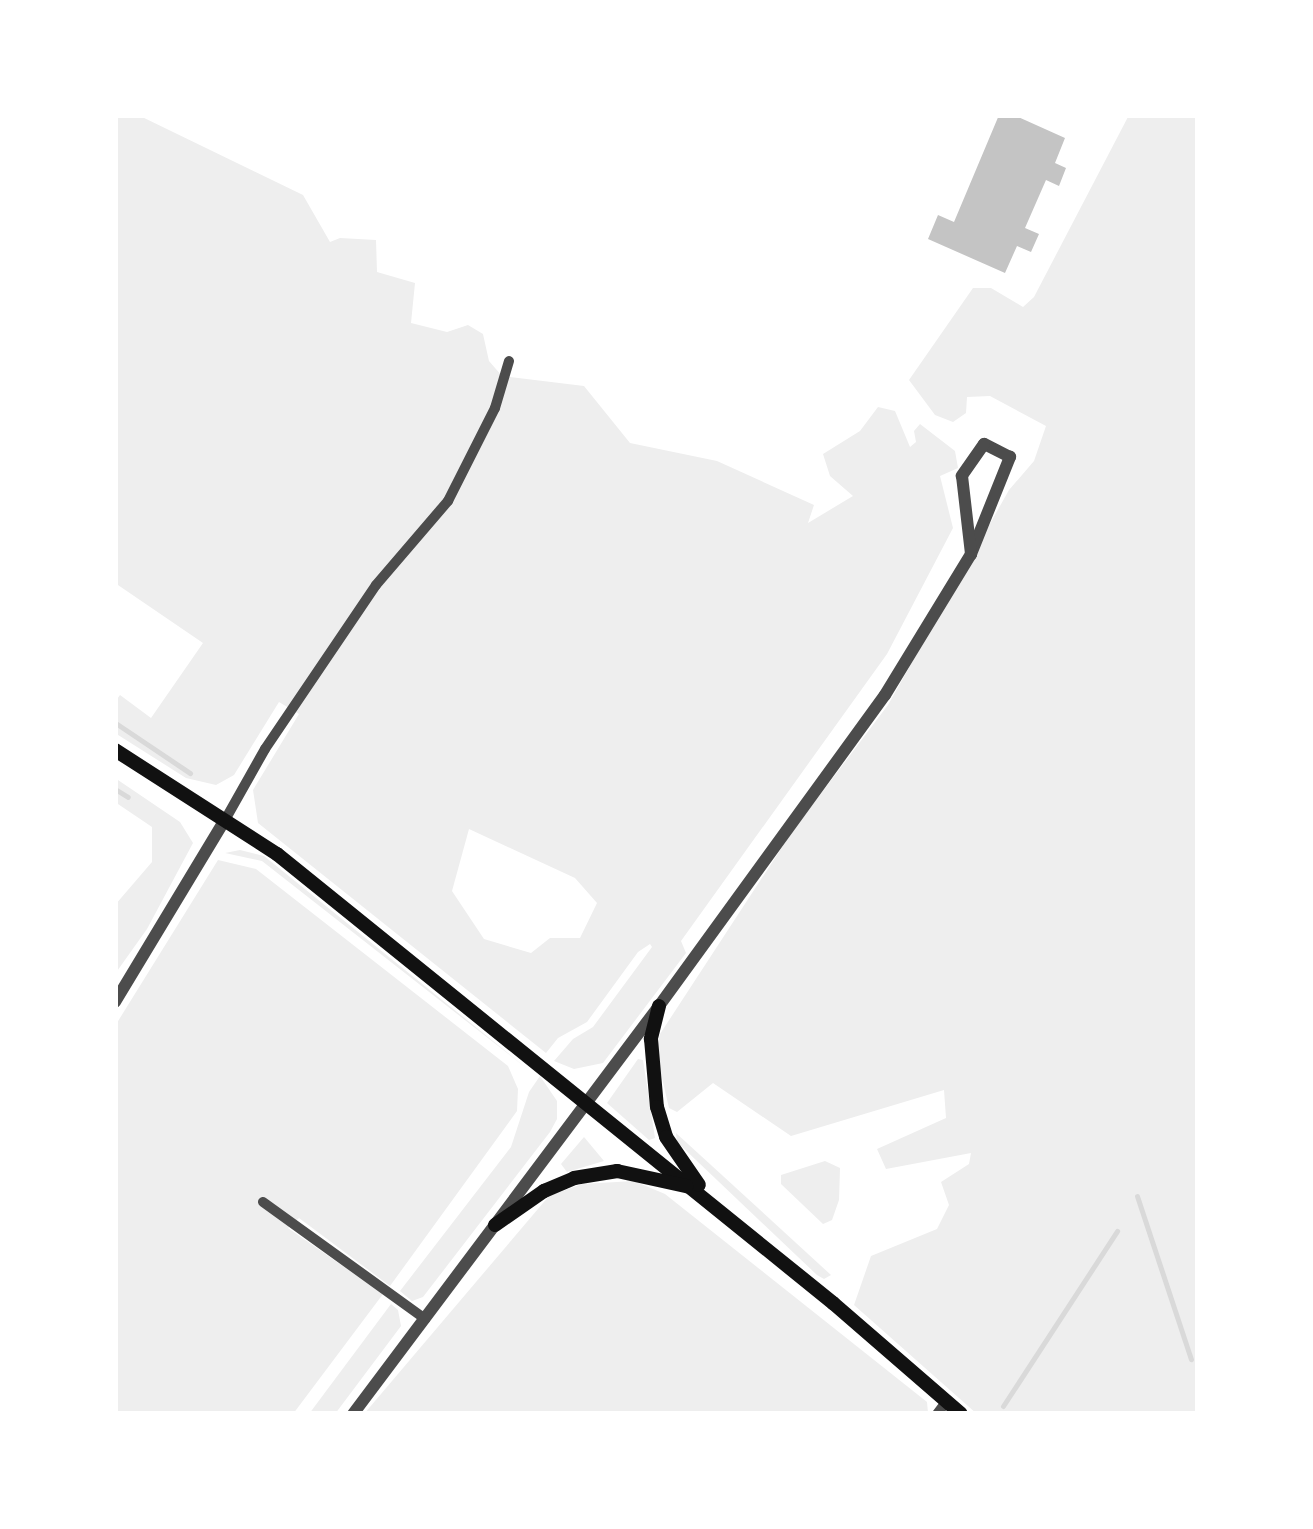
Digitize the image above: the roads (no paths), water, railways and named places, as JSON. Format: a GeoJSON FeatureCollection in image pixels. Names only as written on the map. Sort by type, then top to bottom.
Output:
{"type":"FeatureCollection","features":[{"type":"Feature","properties":{"kind":"main road"},"geometry":{"type":"LineString","coordinates":[[115,750],[277,854],[691,1188],[942,1408],[962,1414]]}},
{"type":"Feature","properties":{"kind":"main road"},"geometry":{"type":"LineString","coordinates":[[659,1006],[651,1039],[651,1073],[666,1137],[683,1166],[737,1227]]}},
{"type":"Feature","properties":{"kind":"main road"},"geometry":{"type":"LineString","coordinates":[[495,1226],[544,1191],[574,1178],[617,1171],[691,1188]]}},
{"type":"Feature","properties":{"kind":"street"},"geometry":{"type":"LineString","coordinates":[[115,1002],[265,749],[376,585],[448,500],[495,408],[509,361]]}},
{"type":"Feature","properties":{"kind":"street"},"geometry":{"type":"LineString","coordinates":[[353,1414],[659,1006],[884,694],[971,554],[1010,457],[984,444],[962,476],[971,554]]}},
{"type":"Feature","properties":{"kind":"street"},"geometry":{"type":"LineString","coordinates":[[263,1202],[425,1320]]}},
{"type":"Feature","properties":{"kind":"waterway"},"geometry":{"type":"LineString","coordinates":[[117,724],[190,773]]}},
{"type":"Feature","properties":{"kind":"waterway"},"geometry":{"type":"LineString","coordinates":[[115,789],[128,797]]}},
{"type":"Feature","properties":{"kind":"waterway"},"geometry":{"type":"LineString","coordinates":[[1137,1196],[1191,1359]]}},
{"type":"Feature","properties":{"kind":"waterway"},"geometry":{"type":"LineString","coordinates":[[1003,1406],[1117,1231]]}}]}
